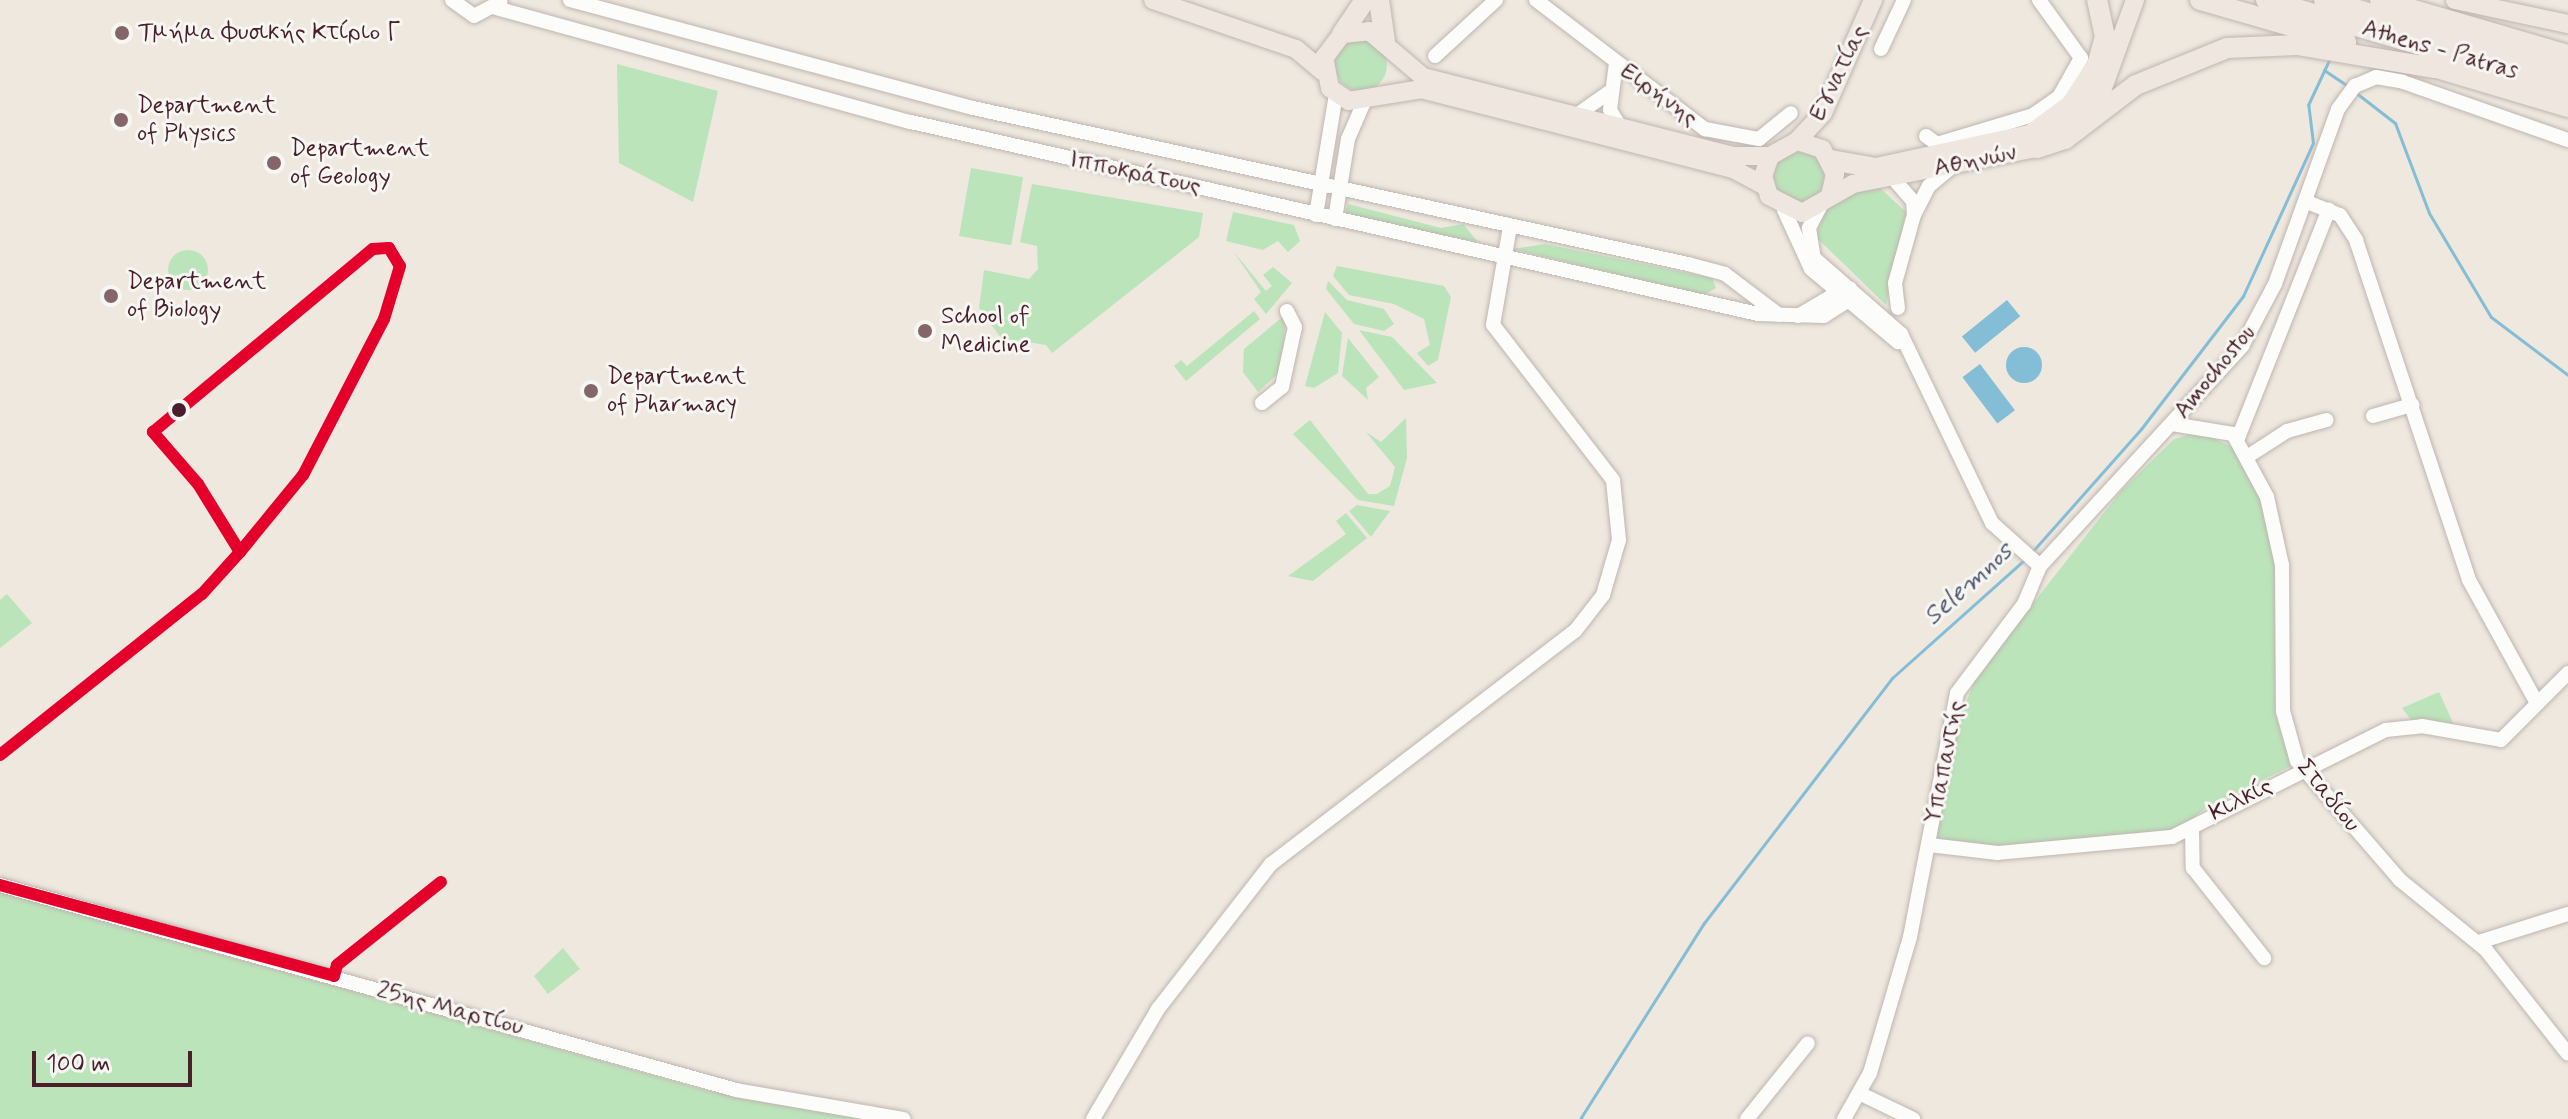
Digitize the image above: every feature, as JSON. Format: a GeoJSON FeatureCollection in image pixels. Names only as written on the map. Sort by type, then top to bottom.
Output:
{"type":"FeatureCollection","features":[{"type":"Feature","properties":{"kind":"highway"},"geometry":{"type":"LineString","coordinates":[[1336,40],[1365,0]]}},
{"type":"Feature","properties":{"kind":"highway"},"geometry":{"type":"LineString","coordinates":[[1379,0],[1390,49]]}},
{"type":"Feature","properties":{"kind":"highway"},"geometry":{"type":"LineString","coordinates":[[1831,160],[1876,168],[2030,135],[2071,105],[2097,65],[2105,37],[2097,0]]}},
{"type":"Feature","properties":{"kind":"highway"},"geometry":{"type":"LineString","coordinates":[[2200,0],[2568,107]]}},
{"type":"Feature","properties":{"kind":"highway","name":"Athens - Patras"},"geometry":{"type":"LineString","coordinates":[[2266,0],[2568,88]]}},
{"type":"Feature","properties":{"kind":"highway","name":"Athens - Patras"},"geometry":{"type":"LineString","coordinates":[[2324,0],[2568,71]]}},
{"type":"Feature","properties":{"kind":"highway"},"geometry":{"type":"LineString","coordinates":[[2380,0],[2563,50]]}},
{"type":"Feature","properties":{"kind":"highway"},"geometry":{"type":"LineString","coordinates":[[2037,148],[2065,139],[2136,85],[2227,48],[2297,45],[2435,68]]}},
{"type":"Feature","properties":{"kind":"main road"},"geometry":{"type":"LineString","coordinates":[[1153,0],[1287,46],[1323,72],[1336,94],[1364,102],[1385,92],[1422,89],[1733,169],[1765,186],[1784,210]]}},
{"type":"Feature","properties":{"kind":"main road","name":"Εγνατίας"},"geometry":{"type":"LineString","coordinates":[[1797,141],[1823,113],[1873,0]]}},
{"type":"Feature","properties":{"kind":"main road","name":"Αθηνών"},"geometry":{"type":"LineString","coordinates":[[1784,210],[1825,201],[1892,177],[2037,148],[2103,88],[2135,0]]}},
{"type":"Feature","properties":{"kind":"main road"},"geometry":{"type":"LineString","coordinates":[[2455,0],[2566,24]]}},
{"type":"Feature","properties":{"kind":"main road"},"geometry":{"type":"LineString","coordinates":[[1287,46],[1336,40],[1369,31],[1423,77],[1622,130],[1732,156],[1770,156],[1797,141],[1831,160],[1825,201]]}},
{"type":"Feature","properties":{"kind":"main road"},"geometry":{"type":"LineString","coordinates":[[1323,72],[1336,40]]}},
{"type":"Feature","properties":{"kind":"main road"},"geometry":{"type":"LineString","coordinates":[[1385,92],[1390,49]]}},
{"type":"Feature","properties":{"kind":"main road"},"geometry":{"type":"LineString","coordinates":[[1765,186],[1770,156]]}},
{"type":"Feature","properties":{"kind":"street","name":"Ιπποκράτους"},"geometry":{"type":"LineString","coordinates":[[452,0],[474,16],[498,4],[911,122],[1316,215],[1786,317],[1824,316],[1844,294]]}},
{"type":"Feature","properties":{"kind":"street","name":"Ιπποκράτους"},"geometry":{"type":"LineString","coordinates":[[570,0],[928,97],[1340,191],[1725,274],[1786,317]]}},
{"type":"Feature","properties":{"kind":"street"},"geometry":{"type":"LineString","coordinates":[[1435,56],[1496,0]]}},
{"type":"Feature","properties":{"kind":"street","name":"Ειρήνης"},"geometry":{"type":"LineString","coordinates":[[1536,0],[1676,112],[1718,134],[1759,139],[1791,113]]}},
{"type":"Feature","properties":{"kind":"street"},"geometry":{"type":"LineString","coordinates":[[1881,49],[1904,0]]}},
{"type":"Feature","properties":{"kind":"street"},"geometry":{"type":"LineString","coordinates":[[1926,136],[1937,144],[2033,115],[2059,97],[2081,58],[2039,0]]}},
{"type":"Feature","properties":{"kind":"street"},"geometry":{"type":"LineString","coordinates":[[2563,50],[2566,24]]}},
{"type":"Feature","properties":{"kind":"street"},"geometry":{"type":"LineString","coordinates":[[1616,63],[1608,93],[1622,130]]}},
{"type":"Feature","properties":{"kind":"street","name":"Amochostou"},"geometry":{"type":"LineString","coordinates":[[2036,565],[2172,424],[2251,330],[2307,202],[2347,94],[2370,77],[2403,82],[2537,128]]}},
{"type":"Feature","properties":{"kind":"street"},"geometry":{"type":"LineString","coordinates":[[1574,117],[1608,93]]}},
{"type":"Feature","properties":{"kind":"street"},"geometry":{"type":"LineString","coordinates":[[1316,215],[1336,94]]}},
{"type":"Feature","properties":{"kind":"street"},"geometry":{"type":"LineString","coordinates":[[1335,219],[1348,139],[1364,102]]}},
{"type":"Feature","properties":{"kind":"street"},"geometry":{"type":"LineString","coordinates":[[2541,113],[2537,128],[2568,140]]}},
{"type":"Feature","properties":{"kind":"street"},"geometry":{"type":"LineString","coordinates":[[1898,308],[1895,283],[1914,215],[1929,186],[1961,163]]}},
{"type":"Feature","properties":{"kind":"street"},"geometry":{"type":"LineString","coordinates":[[1892,177],[1913,201],[1914,215]]}},
{"type":"Feature","properties":{"kind":"street"},"geometry":{"type":"LineString","coordinates":[[1825,201],[1808,243],[1814,258],[1844,294]]}},
{"type":"Feature","properties":{"kind":"street"},"geometry":{"type":"LineString","coordinates":[[2307,202],[2329,209],[2356,240],[2469,580],[2537,703]]}},
{"type":"Feature","properties":{"kind":"street"},"geometry":{"type":"LineString","coordinates":[[2172,424],[2215,427],[2238,438],[2329,209]]}},
{"type":"Feature","properties":{"kind":"street"},"geometry":{"type":"LineString","coordinates":[[1784,210],[1811,269],[1810,311]]}},
{"type":"Feature","properties":{"kind":"street"},"geometry":{"type":"LineString","coordinates":[[1093,1119],[1158,1009],[1271,864],[1575,631],[1603,595],[1619,540],[1613,480],[1493,325],[1510,227]]}},
{"type":"Feature","properties":{"kind":"street"},"geometry":{"type":"LineString","coordinates":[[1811,269],[1844,294],[1890,320],[1914,360],[2007,541],[2036,565]]}},
{"type":"Feature","properties":{"kind":"street"},"geometry":{"type":"LineString","coordinates":[[1786,317],[1810,311],[1844,294]]}},
{"type":"Feature","properties":{"kind":"street"},"geometry":{"type":"LineString","coordinates":[[1262,403],[1282,387],[1295,327],[1287,311]]}},
{"type":"Feature","properties":{"kind":"street"},"geometry":{"type":"LineString","coordinates":[[2373,416],[2412,405]]}},
{"type":"Feature","properties":{"kind":"street"},"geometry":{"type":"LineString","coordinates":[[2250,455],[2287,431],[2327,420]]}},
{"type":"Feature","properties":{"kind":"street","name":"Σταδίου"},"geometry":{"type":"LineString","coordinates":[[2238,438],[2250,455],[2280,549],[2283,711],[2303,770],[2400,880],[2479,942],[2568,1054]]}},
{"type":"Feature","properties":{"kind":"street","name":"Υπαπαντής"},"geometry":{"type":"LineString","coordinates":[[1845,1119],[1861,1094],[1910,937],[1957,693],[2024,604],[2036,565]]}},
{"type":"Feature","properties":{"kind":"street","name":"Κιλκίς"},"geometry":{"type":"LineString","coordinates":[[1929,845],[1998,853],[2172,837],[2192,829],[2231,802],[2405,726],[2501,740],[2568,673]]}},
{"type":"Feature","properties":{"kind":"street"},"geometry":{"type":"LineString","coordinates":[[2192,829],[2193,868],[2264,958]]}},
{"type":"Feature","properties":{"kind":"street","name":"25ης Μαρτίου"},"geometry":{"type":"LineString","coordinates":[[0,885],[736,1090],[904,1119]]}},
{"type":"Feature","properties":{"kind":"street"},"geometry":{"type":"LineString","coordinates":[[2479,942],[2568,914]]}},
{"type":"Feature","properties":{"kind":"street"},"geometry":{"type":"LineString","coordinates":[[1747,1119],[1808,1043]]}},
{"type":"Feature","properties":{"kind":"street"},"geometry":{"type":"LineString","coordinates":[[1861,1094],[1913,1119]]}},
{"type":"Feature","properties":{"kind":"green space"},"geometry":{"type":"Polygon","coordinates":[[[1361,39],[1379,47],[1387,65],[1379,83],[1361,91],[1343,83],[1335,65],[1343,47],[1361,39]]]}},
{"type":"Feature","properties":{"kind":"green space"},"geometry":{"type":"Polygon","coordinates":[[[617,64],[718,91],[693,202],[619,163],[617,64]]]}},
{"type":"Feature","properties":{"kind":"green space"},"geometry":{"type":"Polygon","coordinates":[[[1799,152],[1816,160],[1824,177],[1816,194],[1799,202],[1782,194],[1774,177],[1782,160],[1799,152]]]}},
{"type":"Feature","properties":{"kind":"green space"},"geometry":{"type":"Polygon","coordinates":[[[971,168],[1023,177],[1011,245],[959,236],[971,168]]]}},
{"type":"Feature","properties":{"kind":"green space"},"geometry":{"type":"Polygon","coordinates":[[[1032,184],[1203,213],[1199,237],[1052,353],[1046,345],[1001,338],[979,308],[984,270],[1029,279],[1038,269],[1037,246],[1020,242],[1032,184]]]}},
{"type":"Feature","properties":{"kind":"green space"},"geometry":{"type":"Polygon","coordinates":[[[1878,186],[1906,212],[1886,305],[1816,237],[1824,211],[1849,189],[1878,186]]]}},
{"type":"Feature","properties":{"kind":"green space"},"geometry":{"type":"Polygon","coordinates":[[[1348,204],[1441,228],[1463,224],[1478,242],[1344,216],[1348,204]]]}},
{"type":"Feature","properties":{"kind":"green space"},"geometry":{"type":"Polygon","coordinates":[[[1233,212],[1294,225],[1300,241],[1288,252],[1278,241],[1263,250],[1226,241],[1233,212]]]}},
{"type":"Feature","properties":{"kind":"green space"},"geometry":{"type":"Polygon","coordinates":[[[1545,244],[1712,278],[1716,288],[1704,295],[1512,249],[1545,244]]]}},
{"type":"Feature","properties":{"kind":"green space"},"geometry":{"type":"Polygon","coordinates":[[[188,250],[202,256],[208,270],[202,284],[188,290],[174,284],[168,270],[174,256],[188,250]]]}},
{"type":"Feature","properties":{"kind":"green space"},"geometry":{"type":"Polygon","coordinates":[[[1233,251],[1266,291],[1272,286],[1263,275],[1273,267],[1292,283],[1266,314],[1254,299],[1261,292],[1233,251]]]}},
{"type":"Feature","properties":{"kind":"green space"},"geometry":{"type":"Polygon","coordinates":[[[1337,266],[1444,286],[1451,297],[1438,360],[1428,366],[1417,353],[1430,345],[1424,319],[1394,304],[1349,295],[1333,276],[1337,266]]]}},
{"type":"Feature","properties":{"kind":"green space"},"geometry":{"type":"Polygon","coordinates":[[[1328,281],[1347,300],[1384,309],[1394,324],[1384,331],[1354,324],[1326,289],[1328,281]]]}},
{"type":"Feature","properties":{"kind":"green space"},"geometry":{"type":"Polygon","coordinates":[[[1254,311],[1260,319],[1186,381],[1174,366],[1181,360],[1187,366],[1254,311]]]}},
{"type":"Feature","properties":{"kind":"green space"},"geometry":{"type":"Polygon","coordinates":[[[1325,312],[1342,333],[1338,373],[1314,388],[1305,386],[1325,312]]]}},
{"type":"Feature","properties":{"kind":"green space"},"geometry":{"type":"Polygon","coordinates":[[[1286,314],[1281,371],[1258,392],[1243,372],[1244,349],[1286,314]]]}},
{"type":"Feature","properties":{"kind":"green space"},"geometry":{"type":"Polygon","coordinates":[[[1359,330],[1392,337],[1437,383],[1404,390],[1359,330]]]}},
{"type":"Feature","properties":{"kind":"green space"},"geometry":{"type":"Polygon","coordinates":[[[1348,338],[1379,377],[1366,388],[1368,400],[1342,376],[1348,338]]]}},
{"type":"Feature","properties":{"kind":"green space"},"geometry":{"type":"Polygon","coordinates":[[[1406,418],[1407,458],[1394,506],[1358,500],[1293,434],[1310,420],[1368,494],[1377,494],[1390,486],[1395,467],[1366,432],[1381,442],[1406,418]]]}},
{"type":"Feature","properties":{"kind":"green space"},"geometry":{"type":"Polygon","coordinates":[[[2199,432],[2235,448],[2261,500],[2275,551],[2275,713],[2291,766],[2208,806],[2180,829],[1997,846],[1936,838],[1958,723],[1977,675],[2121,491],[2174,439],[2199,432]]]}},
{"type":"Feature","properties":{"kind":"green space"},"geometry":{"type":"Polygon","coordinates":[[[1357,505],[1390,511],[1371,537],[1349,511],[1357,505]]]}},
{"type":"Feature","properties":{"kind":"green space"},"geometry":{"type":"Polygon","coordinates":[[[1346,513],[1367,538],[1313,581],[1288,576],[1346,534],[1336,521],[1346,513]]]}},
{"type":"Feature","properties":{"kind":"green space"},"geometry":{"type":"Polygon","coordinates":[[[7,594],[32,623],[0,648],[0,600],[7,594]]]}},
{"type":"Feature","properties":{"kind":"green space"},"geometry":{"type":"Polygon","coordinates":[[[2439,692],[2455,727],[2412,721],[2402,708],[2439,692]]]}},
{"type":"Feature","properties":{"kind":"green space"},"geometry":{"type":"Polygon","coordinates":[[[0,892],[712,1092],[867,1119],[0,1119],[0,892]]]}},
{"type":"Feature","properties":{"kind":"green space"},"geometry":{"type":"Polygon","coordinates":[[[563,948],[580,969],[548,994],[534,976],[563,948]]]}},
{"type":"Feature","properties":{"kind":"water"},"geometry":{"type":"Polygon","coordinates":[[[2007,300],[2020,316],[1975,353],[1962,337],[2007,300]]]}},
{"type":"Feature","properties":{"kind":"water"},"geometry":{"type":"Polygon","coordinates":[[[2024,347],[2036,353],[2042,365],[2036,377],[2024,383],[2012,377],[2006,365],[2012,353],[2024,347]]]}},
{"type":"Feature","properties":{"kind":"water"},"geometry":{"type":"Polygon","coordinates":[[[1980,364],[2015,410],[1997,424],[1962,377],[1980,364]]]}},
{"type":"Feature","properties":{"kind":"waterway","name":"Selemnos"},"geometry":{"type":"LineString","coordinates":[[2031,553],[2141,429],[2243,296],[2313,143],[2308,105],[2330,58]]}},
{"type":"Feature","properties":{"kind":"waterway"},"geometry":{"type":"LineString","coordinates":[[2324,70],[2349,87]]}},
{"type":"Feature","properties":{"kind":"waterway"},"geometry":{"type":"LineString","coordinates":[[2355,92],[2395,123],[2429,213],[2491,317],[2568,375]]}},
{"type":"Feature","properties":{"kind":"waterway","name":"Selemnos"},"geometry":{"type":"LineString","coordinates":[[1580,1119],[1704,923],[1892,678],[2026,558]]}},
{"type":"Feature","properties":{"kind":"transit line"},"geometry":{"type":"LineString","coordinates":[[389,248],[400,266],[384,319],[303,475],[240,552],[198,484],[153,432],[373,249],[389,248]]}},
{"type":"Feature","properties":{"kind":"transit line"},"geometry":{"type":"LineString","coordinates":[[0,755],[202,594],[240,552]]}},
{"type":"Feature","properties":{"kind":"transit line"},"geometry":{"type":"LineString","coordinates":[[0,885],[334,976],[337,965],[441,882]]}},
{"type":"Feature","properties":{"kind":"place","name":"Τμήμα Φυσικής Κτίριο Γ"},"geometry":{"type":"Point","coordinates":[122,33]}},
{"type":"Feature","properties":{"kind":"place","name":"Department of Physics"},"geometry":{"type":"Point","coordinates":[121,120]}},
{"type":"Feature","properties":{"kind":"place","name":"Department of Geology"},"geometry":{"type":"Point","coordinates":[274,163]}},
{"type":"Feature","properties":{"kind":"place","name":"Department of Biology"},"geometry":{"type":"Point","coordinates":[111,296]}},
{"type":"Feature","properties":{"kind":"place","name":"School of Medicine"},"geometry":{"type":"Point","coordinates":[925,331]}},
{"type":"Feature","properties":{"kind":"place","name":"Department of Pharmacy"},"geometry":{"type":"Point","coordinates":[591,391]}}]}
